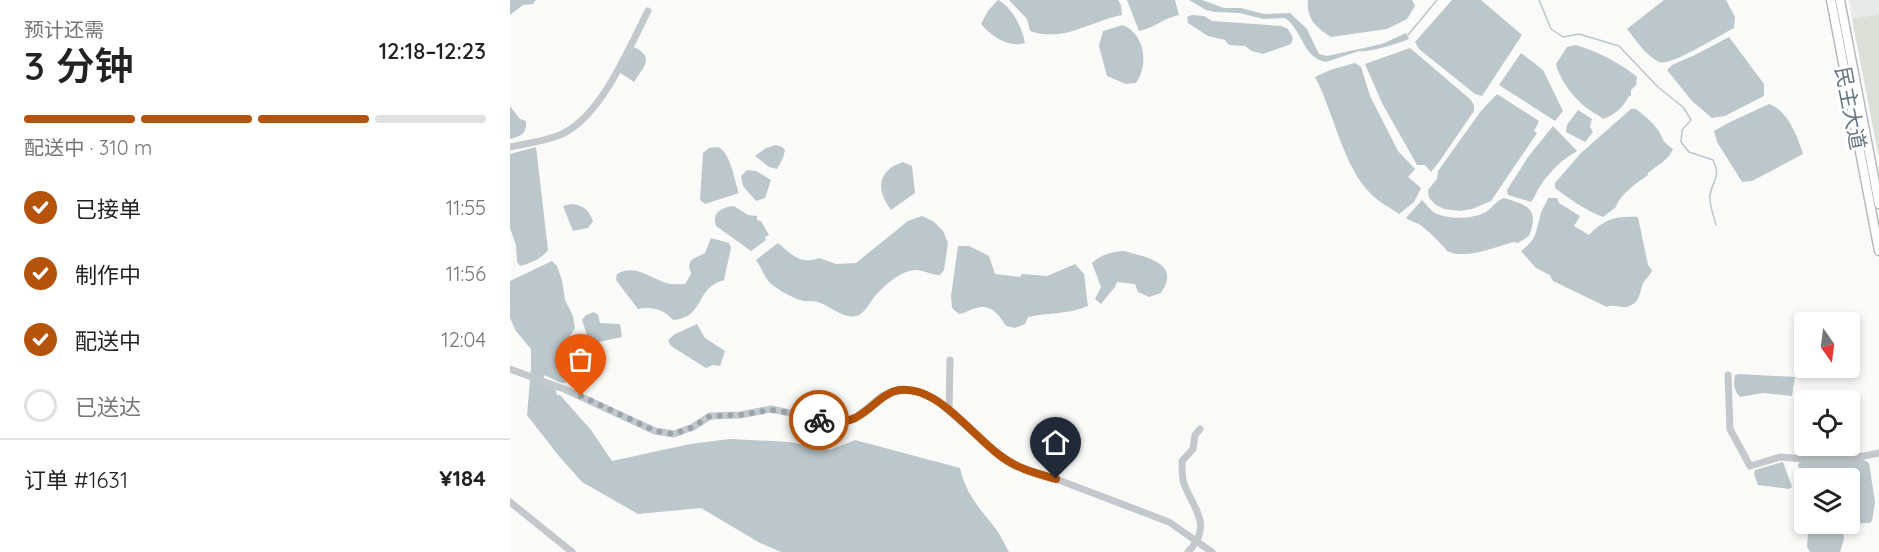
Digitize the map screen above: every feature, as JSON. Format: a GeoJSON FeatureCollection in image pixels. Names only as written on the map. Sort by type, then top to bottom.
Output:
{"type":"FeatureCollection","features":[{"type":"Feature","properties":{"kind":"main road","name":"民主大道"},"geometry":{"type":"LineString","coordinates":[[1831,0],[1879,251]]}},
{"type":"Feature","properties":{"kind":"main road","name":"民主大道"},"geometry":{"type":"LineString","coordinates":[[1840,0],[1879,204]]}},
{"type":"Feature","properties":{"kind":"street"},"geometry":{"type":"LineString","coordinates":[[510,147],[565,133],[592,112],[612,80],[648,11]]}},
{"type":"Feature","properties":{"kind":"street"},"geometry":{"type":"LineString","coordinates":[[949,411],[950,360]]}},
{"type":"Feature","properties":{"kind":"street"},"geometry":{"type":"LineString","coordinates":[[510,369],[564,389],[655,431],[674,434],[693,427],[710,416],[740,415],[771,410],[832,422],[854,418],[882,396],[899,389],[918,392],[937,400],[998,454],[1019,467],[1088,490],[1168,522],[1212,552]]}},
{"type":"Feature","properties":{"kind":"street"},"geometry":{"type":"LineString","coordinates":[[1728,375],[1730,429],[1750,466],[1780,457],[1804,459],[1879,453]]}},
{"type":"Feature","properties":{"kind":"street"},"geometry":{"type":"LineString","coordinates":[[1188,552],[1198,542],[1200,536],[1197,510],[1183,480],[1182,461],[1193,449],[1195,435],[1200,429]]}},
{"type":"Feature","properties":{"kind":"street"},"geometry":{"type":"LineString","coordinates":[[510,502],[572,552]]}},
{"type":"Feature","properties":{"kind":"shaded area"},"geometry":{"type":"Polygon","coordinates":[[[510,0],[536,0],[533,4],[523,5],[510,15],[510,0]]]}},
{"type":"Feature","properties":{"kind":"shaded area"},"geometry":{"type":"Polygon","coordinates":[[[998,0],[1008,7],[1016,18],[1025,43],[1012,44],[1000,40],[981,24],[988,11],[998,0]]]}},
{"type":"Feature","properties":{"kind":"shaded area"},"geometry":{"type":"Polygon","coordinates":[[[1009,0],[1118,0],[1122,15],[1065,33],[1042,34],[1030,31],[1027,19],[1009,0]]]}},
{"type":"Feature","properties":{"kind":"shaded area"},"geometry":{"type":"Polygon","coordinates":[[[1127,0],[1175,0],[1179,15],[1139,31],[1127,0]]]}},
{"type":"Feature","properties":{"kind":"shaded area"},"geometry":{"type":"Polygon","coordinates":[[[1189,0],[1202,0],[1224,8],[1241,8],[1264,14],[1290,13],[1307,29],[1319,54],[1327,56],[1382,44],[1406,33],[1409,39],[1326,62],[1312,55],[1291,23],[1285,18],[1264,19],[1239,13],[1215,12],[1206,10],[1189,0]]]}},
{"type":"Feature","properties":{"kind":"shaded area"},"geometry":{"type":"Polygon","coordinates":[[[1308,0],[1412,0],[1415,6],[1407,19],[1387,29],[1331,37],[1313,22],[1310,17],[1308,0]]]}},
{"type":"Feature","properties":{"kind":"shaded area"},"geometry":{"type":"Polygon","coordinates":[[[1452,0],[1481,0],[1522,35],[1482,96],[1475,94],[1419,49],[1415,42],[1452,0]]]}},
{"type":"Feature","properties":{"kind":"shaded area"},"geometry":{"type":"Polygon","coordinates":[[[1664,0],[1726,0],[1735,17],[1734,28],[1674,60],[1659,62],[1646,52],[1627,29],[1664,0]]]}},
{"type":"Feature","properties":{"kind":"shaded area"},"geometry":{"type":"Polygon","coordinates":[[[1849,0],[1879,0],[1879,14],[1852,19],[1849,0]]]}},
{"type":"Feature","properties":{"kind":"shaded area"},"geometry":{"type":"Polygon","coordinates":[[[1879,14],[1879,159],[1852,19],[1879,14]]]}},
{"type":"Feature","properties":{"kind":"shaded area"},"geometry":{"type":"Polygon","coordinates":[[[1204,16],[1212,21],[1281,26],[1288,29],[1293,38],[1291,44],[1263,54],[1245,46],[1229,45],[1225,40],[1208,36],[1188,23],[1187,17],[1204,16]]]}},
{"type":"Feature","properties":{"kind":"shaded area"},"geometry":{"type":"Polygon","coordinates":[[[1123,25],[1136,36],[1143,51],[1143,67],[1136,83],[1126,84],[1107,76],[1099,46],[1103,31],[1123,25]]]}},
{"type":"Feature","properties":{"kind":"shaded area"},"geometry":{"type":"Polygon","coordinates":[[[1729,37],[1764,84],[1764,96],[1725,116],[1712,118],[1692,101],[1667,70],[1672,65],[1729,37]]]}},
{"type":"Feature","properties":{"kind":"shaded area"},"geometry":{"type":"Polygon","coordinates":[[[1576,45],[1608,58],[1637,77],[1636,85],[1631,90],[1631,96],[1607,118],[1603,119],[1580,102],[1569,90],[1558,70],[1556,64],[1567,47],[1576,45]]]}},
{"type":"Feature","properties":{"kind":"shaded area"},"geometry":{"type":"Polygon","coordinates":[[[634,47],[644,55],[646,63],[634,82],[619,72],[634,47]]]}},
{"type":"Feature","properties":{"kind":"shaded area"},"geometry":{"type":"Polygon","coordinates":[[[1410,48],[1470,99],[1474,105],[1474,111],[1431,172],[1425,165],[1417,165],[1382,103],[1365,64],[1410,48]]]}},
{"type":"Feature","properties":{"kind":"shaded area"},"geometry":{"type":"Polygon","coordinates":[[[1521,53],[1543,70],[1563,111],[1555,121],[1499,85],[1521,53]]]}},
{"type":"Feature","properties":{"kind":"shaded area"},"geometry":{"type":"Polygon","coordinates":[[[1355,63],[1361,67],[1370,96],[1398,151],[1415,169],[1408,177],[1421,188],[1414,202],[1399,214],[1378,201],[1362,184],[1346,155],[1315,77],[1355,63]]]}},
{"type":"Feature","properties":{"kind":"shaded area"},"geometry":{"type":"Polygon","coordinates":[[[1497,94],[1539,121],[1534,131],[1537,133],[1491,201],[1461,211],[1444,209],[1436,205],[1429,198],[1428,190],[1437,179],[1438,171],[1481,111],[1497,94]]]}},
{"type":"Feature","properties":{"kind":"shaded area"},"geometry":{"type":"Polygon","coordinates":[[[1769,104],[1776,107],[1787,118],[1803,154],[1752,181],[1742,182],[1717,142],[1714,131],[1769,104]]]}},
{"type":"Feature","properties":{"kind":"shaded area"},"geometry":{"type":"Polygon","coordinates":[[[510,106],[520,119],[526,121],[526,125],[522,134],[510,139],[510,106]]]}},
{"type":"Feature","properties":{"kind":"shaded area"},"geometry":{"type":"Polygon","coordinates":[[[1631,109],[1636,109],[1650,121],[1673,149],[1665,160],[1629,189],[1616,207],[1603,217],[1566,196],[1555,188],[1555,183],[1581,153],[1631,109]]]}},
{"type":"Feature","properties":{"kind":"shaded area"},"geometry":{"type":"Polygon","coordinates":[[[1578,110],[1592,119],[1590,127],[1593,132],[1585,142],[1566,132],[1567,125],[1578,110]]]}},
{"type":"Feature","properties":{"kind":"shaded area"},"geometry":{"type":"Polygon","coordinates":[[[1553,126],[1577,151],[1553,170],[1531,202],[1508,195],[1507,190],[1528,157],[1553,126]]]}},
{"type":"Feature","properties":{"kind":"shaded area"},"geometry":{"type":"Polygon","coordinates":[[[776,145],[785,150],[777,169],[769,167],[755,156],[766,148],[776,145]]]}},
{"type":"Feature","properties":{"kind":"shaded area"},"geometry":{"type":"Polygon","coordinates":[[[536,147],[548,250],[535,260],[520,266],[517,262],[516,245],[510,228],[510,154],[536,147]]]}},
{"type":"Feature","properties":{"kind":"shaded area"},"geometry":{"type":"Polygon","coordinates":[[[718,147],[729,161],[739,193],[705,204],[700,200],[703,153],[709,148],[718,147]]]}},
{"type":"Feature","properties":{"kind":"shaded area"},"geometry":{"type":"Polygon","coordinates":[[[903,162],[912,166],[915,193],[891,210],[883,195],[882,181],[888,170],[903,162]]]}},
{"type":"Feature","properties":{"kind":"shaded area"},"geometry":{"type":"Polygon","coordinates":[[[747,170],[756,171],[771,180],[765,198],[756,201],[743,186],[741,176],[747,170]]]}},
{"type":"Feature","properties":{"kind":"shaded area"},"geometry":{"type":"Polygon","coordinates":[[[1504,198],[1529,209],[1533,219],[1529,236],[1518,243],[1514,242],[1481,252],[1463,254],[1447,251],[1422,226],[1406,218],[1422,200],[1435,213],[1460,218],[1486,212],[1504,198]]]}},
{"type":"Feature","properties":{"kind":"shaded area"},"geometry":{"type":"Polygon","coordinates":[[[1548,198],[1557,198],[1559,203],[1580,216],[1574,226],[1589,235],[1600,225],[1611,220],[1638,217],[1648,265],[1652,270],[1633,304],[1626,307],[1607,307],[1553,281],[1550,275],[1536,268],[1521,251],[1535,236],[1541,212],[1548,198]]]}},
{"type":"Feature","properties":{"kind":"shaded area"},"geometry":{"type":"Polygon","coordinates":[[[571,204],[585,208],[589,213],[593,221],[588,228],[573,231],[563,206],[571,204]]]}},
{"type":"Feature","properties":{"kind":"shaded area"},"geometry":{"type":"Polygon","coordinates":[[[734,206],[748,215],[757,216],[757,220],[761,221],[769,235],[751,251],[716,226],[716,214],[725,208],[734,206]]]}},
{"type":"Feature","properties":{"kind":"shaded area"},"geometry":{"type":"Polygon","coordinates":[[[922,216],[933,221],[943,231],[948,243],[944,270],[940,275],[917,270],[899,275],[882,288],[865,310],[857,316],[846,316],[818,302],[800,300],[785,293],[769,281],[756,260],[778,243],[801,259],[819,258],[836,264],[856,263],[908,221],[922,216]]]}},
{"type":"Feature","properties":{"kind":"shaded area"},"geometry":{"type":"Polygon","coordinates":[[[711,238],[729,243],[731,248],[724,280],[708,289],[691,314],[683,318],[673,320],[666,313],[657,309],[638,309],[616,280],[617,274],[630,270],[642,272],[668,284],[685,284],[691,274],[689,266],[691,260],[705,253],[711,238]]]}},
{"type":"Feature","properties":{"kind":"shaded area"},"geometry":{"type":"Polygon","coordinates":[[[958,246],[969,246],[989,256],[995,274],[1020,277],[1022,274],[1047,276],[1075,264],[1084,274],[1088,306],[1073,311],[1028,317],[1025,324],[1015,328],[1006,326],[993,310],[985,307],[959,314],[952,308],[951,296],[958,246]]]}},
{"type":"Feature","properties":{"kind":"shaded area"},"geometry":{"type":"Polygon","coordinates":[[[1124,251],[1152,259],[1163,267],[1167,273],[1166,285],[1161,293],[1149,297],[1138,292],[1135,284],[1117,282],[1101,304],[1095,299],[1101,287],[1092,263],[1107,254],[1124,251]]]}},
{"type":"Feature","properties":{"kind":"shaded area"},"geometry":{"type":"Polygon","coordinates":[[[552,261],[557,266],[562,280],[565,300],[573,316],[575,328],[570,336],[566,383],[544,375],[543,382],[555,388],[557,395],[560,395],[591,430],[612,461],[690,444],[730,439],[790,442],[830,450],[855,440],[960,468],[972,498],[997,530],[1009,552],[781,552],[760,543],[701,508],[638,514],[582,482],[527,415],[531,349],[516,331],[510,318],[510,281],[552,261]]]}},
{"type":"Feature","properties":{"kind":"shaded area"},"geometry":{"type":"Polygon","coordinates":[[[594,312],[598,315],[600,323],[620,324],[622,337],[594,343],[588,338],[582,320],[586,315],[594,312]]]}},
{"type":"Feature","properties":{"kind":"shaded area"},"geometry":{"type":"Polygon","coordinates":[[[697,324],[705,338],[725,351],[720,366],[713,365],[706,368],[671,346],[668,340],[675,334],[697,324]]]}},
{"type":"Feature","properties":{"kind":"shaded area"},"geometry":{"type":"Polygon","coordinates":[[[1735,375],[1794,377],[1792,396],[1763,393],[1740,397],[1734,384],[1735,375]]]}},
{"type":"Feature","properties":{"kind":"shaded area"},"geometry":{"type":"Polygon","coordinates":[[[1862,459],[1869,463],[1875,502],[1870,523],[1860,524],[1860,468],[1799,468],[1798,464],[1862,459]]]}},
{"type":"Feature","properties":{"kind":"shaded area"},"geometry":{"type":"Polygon","coordinates":[[[1783,462],[1792,487],[1789,489],[1758,485],[1755,470],[1783,462]]]}},
{"type":"Feature","properties":{"kind":"shaded area"},"geometry":{"type":"Polygon","coordinates":[[[1808,534],[1843,534],[1840,552],[1810,552],[1807,547],[1808,534]]]}},
{"type":"Feature","properties":{"kind":"waterway"},"geometry":{"type":"LineString","coordinates":[[1408,35],[1437,0]]}},
{"type":"Feature","properties":{"kind":"waterway"},"geometry":{"type":"LineString","coordinates":[[1539,0],[1551,29],[1563,37],[1579,34],[1619,46],[1658,87],[1684,108],[1691,120],[1682,130],[1681,142],[1689,152],[1713,160],[1715,166],[1716,176],[1710,200],[1716,225]]}},
{"type":"Feature","properties":{"kind":"way so far"},"geometry":{"type":"LineString","coordinates":[[581,396],[655,431],[674,434],[693,427],[710,416],[740,415],[757,411],[794,413],[819,420]]}},
{"type":"Feature","properties":{"kind":"route"},"geometry":{"type":"LineString","coordinates":[[819,420],[832,422],[854,418],[882,396],[899,389],[918,392],[937,400],[1006,460],[1029,471],[1056,479]]}}]}
